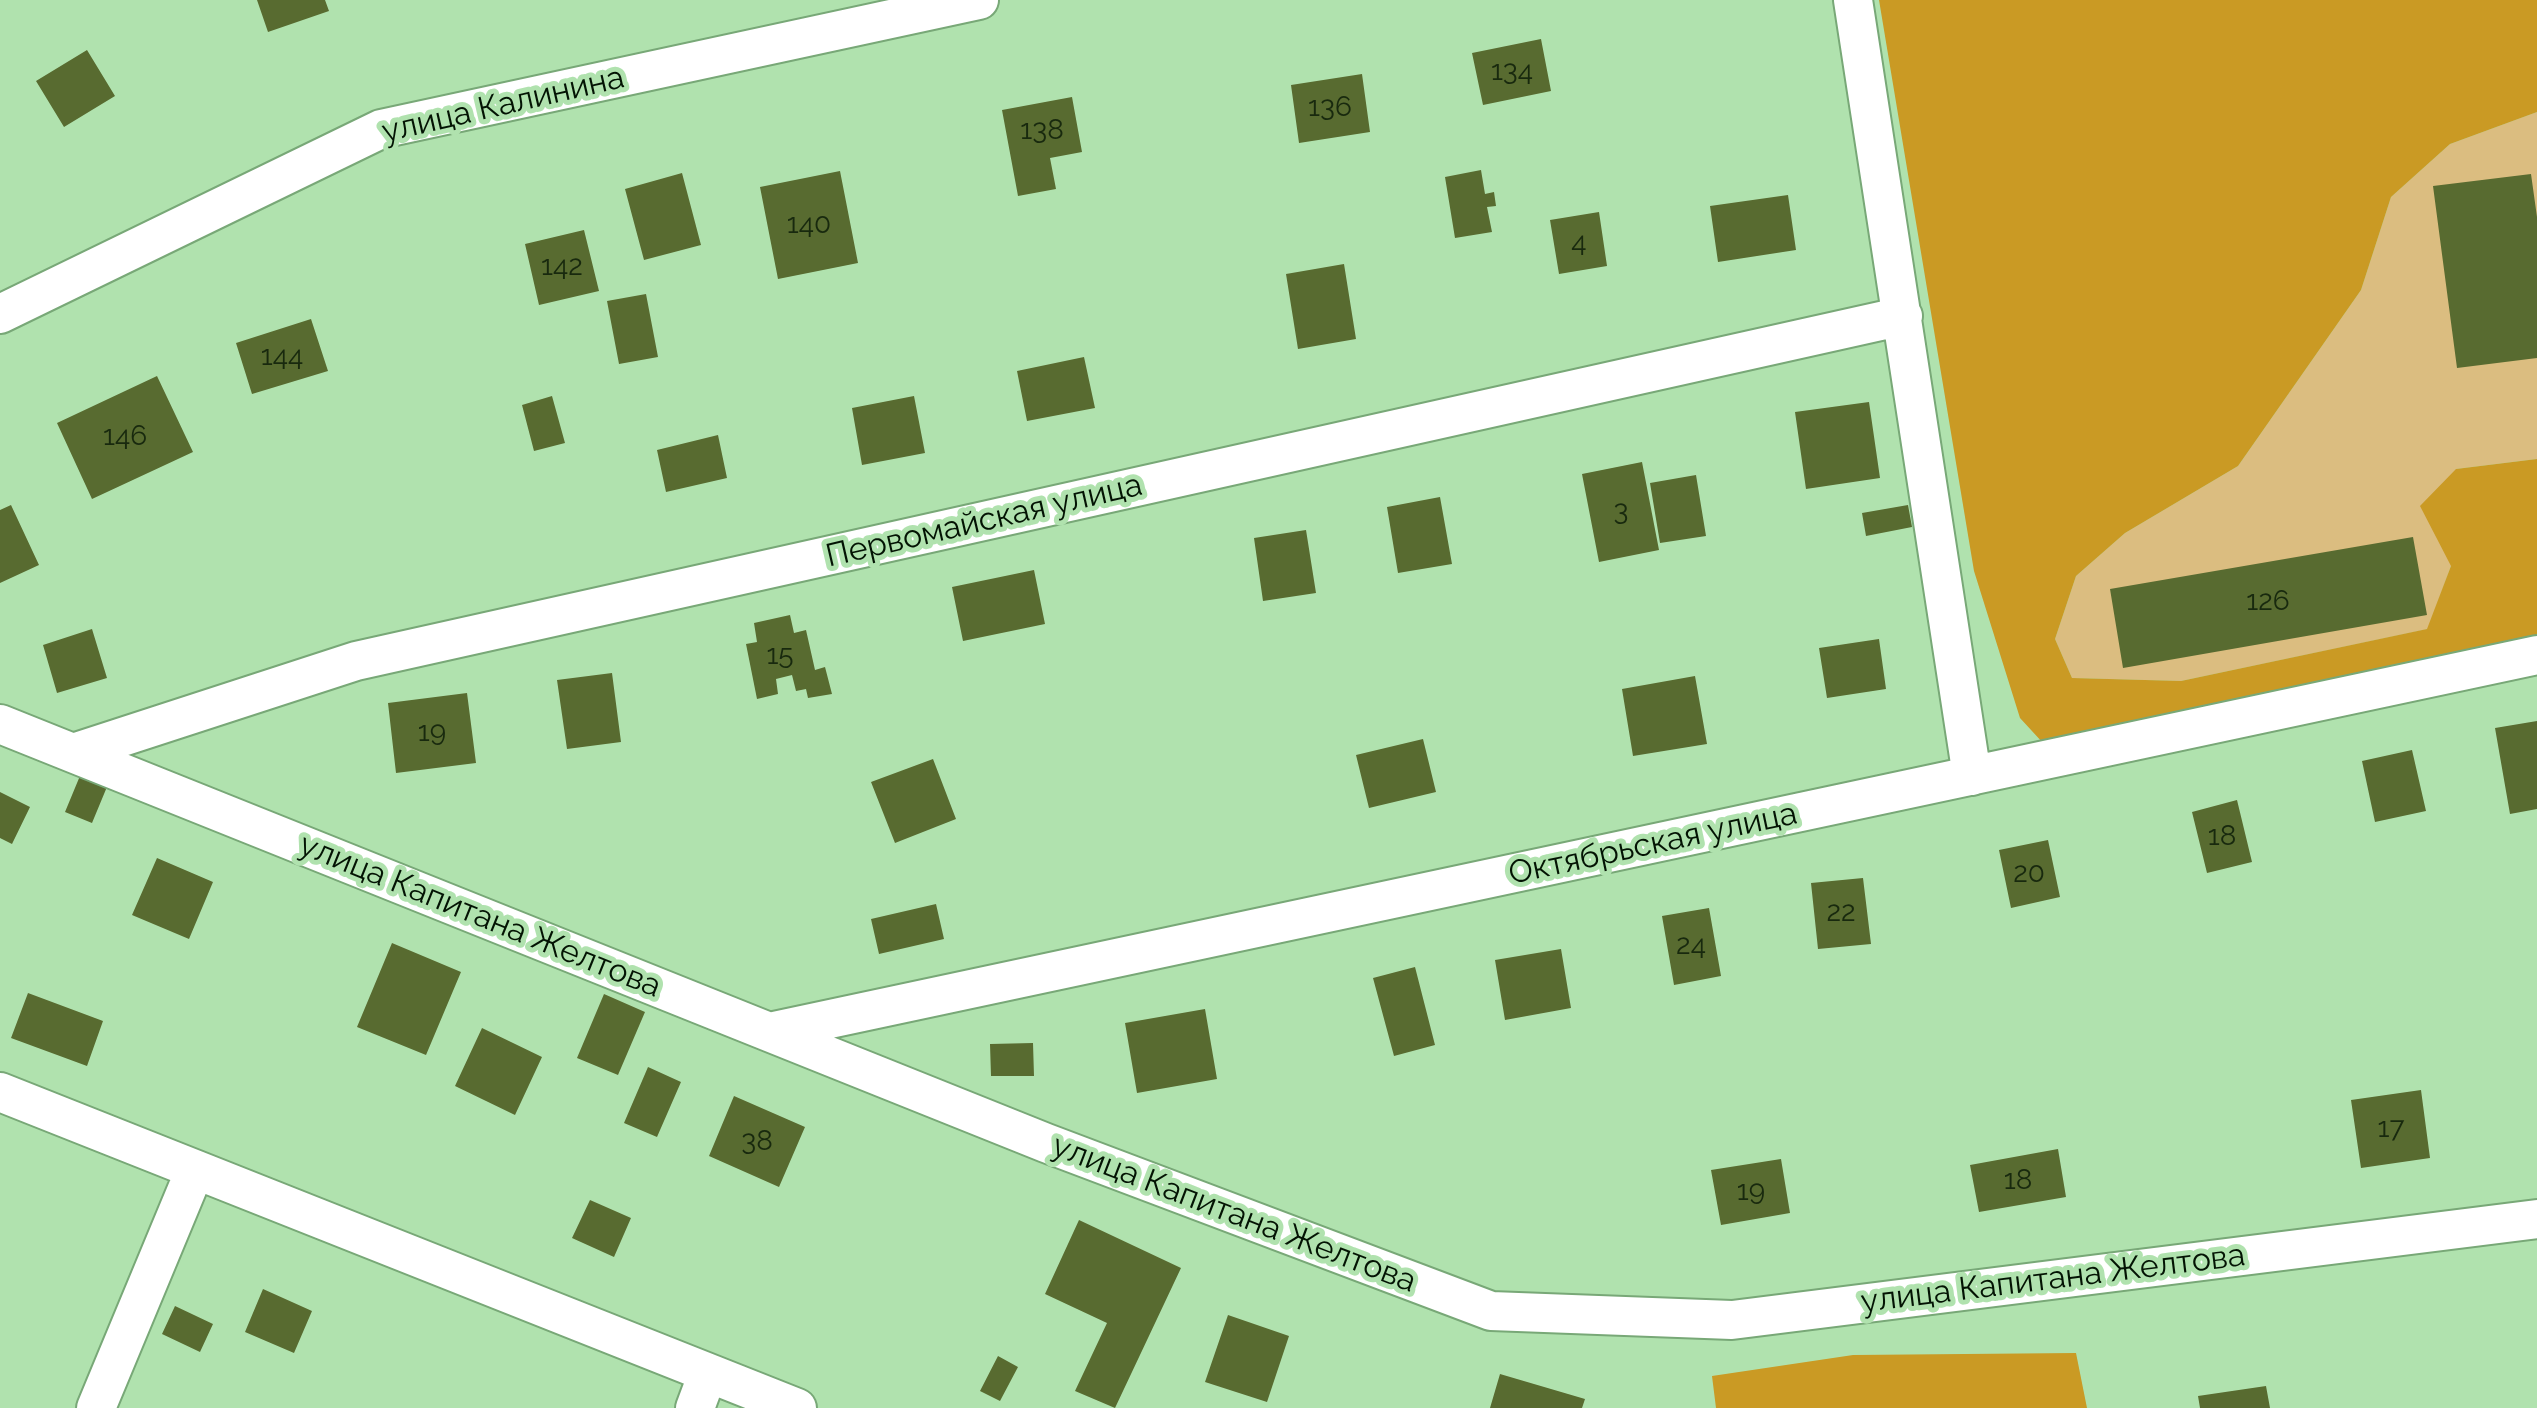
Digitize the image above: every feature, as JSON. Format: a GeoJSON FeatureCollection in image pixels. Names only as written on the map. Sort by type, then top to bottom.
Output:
{"type":"FeatureCollection","features":[{"type":"Feature","properties":{"kind":"street","name":"улица Калинина"},"geometry":{"type":"LineString","coordinates":[[0,314],[381,129],[979,0]]}},
{"type":"Feature","properties":{"kind":"street"},"geometry":{"type":"LineString","coordinates":[[1853,0],[1972,776]]}},
{"type":"Feature","properties":{"kind":"street","name":"Первомайская улица"},"geometry":{"type":"LineString","coordinates":[[73,753],[356,661],[1902,316]]}},
{"type":"Feature","properties":{"kind":"street","name":"Октябрьская улица"},"geometry":{"type":"LineString","coordinates":[[769,1032],[2537,655]]}},
{"type":"Feature","properties":{"kind":"street","name":"улица Капитана Желтова"},"geometry":{"type":"LineString","coordinates":[[0,724],[1046,1143],[1490,1311],[1732,1320],[2537,1219]]}},
{"type":"Feature","properties":{"kind":"street"},"geometry":{"type":"LineString","coordinates":[[0,1092],[196,1170],[701,1391],[797,1408]]}},
{"type":"Feature","properties":{"kind":"street"},"geometry":{"type":"LineString","coordinates":[[96,1408],[196,1170]]}},
{"type":"Feature","properties":{"kind":"shaded area"},"geometry":{"type":"Polygon","coordinates":[[[1879,0],[2537,0],[2537,112],[2450,144],[2391,197],[2361,290],[2238,466],[2125,533],[2076,576],[2055,639],[2072,678],[2181,681],[2427,629],[2451,566],[2420,506],[2456,469],[2537,459],[2537,642],[2043,743],[2020,718],[1974,571],[1879,0]]]}},
{"type":"Feature","properties":{"kind":"shaded area"},"geometry":{"type":"Polygon","coordinates":[[[2537,112],[2537,459],[2456,469],[2451,566],[2428,629],[2181,681],[2072,678],[2055,639],[2076,576],[2125,533],[2238,466],[2361,290],[2391,197],[2450,144],[2537,112]]]}},
{"type":"Feature","properties":{"kind":"shaded area"},"geometry":{"type":"Polygon","coordinates":[[[2076,1353],[2087,1408],[1716,1408],[1712,1376],[1853,1355],[2076,1353]]]}},
{"type":"Feature","properties":{"kind":"building"},"geometry":{"type":"Polygon","coordinates":[[[257,0],[325,0],[329,11],[268,32],[257,0]]]}},
{"type":"Feature","properties":{"kind":"building"},"geometry":{"type":"Polygon","coordinates":[[[1541,39],[1551,91],[1483,105],[1472,53],[1541,39]]]}},
{"type":"Feature","properties":{"kind":"building"},"geometry":{"type":"Polygon","coordinates":[[[87,50],[115,96],[64,127],[36,81],[87,50]]]}},
{"type":"Feature","properties":{"kind":"building"},"geometry":{"type":"Polygon","coordinates":[[[1362,74],[1370,132],[1299,143],[1291,85],[1362,74]]]}},
{"type":"Feature","properties":{"kind":"building"},"geometry":{"type":"Polygon","coordinates":[[[1072,97],[1082,152],[1050,158],[1056,189],[1018,196],[1002,110],[1072,97]]]}},
{"type":"Feature","properties":{"kind":"building"},"geometry":{"type":"Polygon","coordinates":[[[1481,170],[1485,194],[1494,192],[1496,206],[1487,207],[1492,232],[1455,238],[1445,177],[1481,170]]]}},
{"type":"Feature","properties":{"kind":"building"},"geometry":{"type":"Polygon","coordinates":[[[840,171],[858,263],[778,279],[760,187],[840,171]]]}},
{"type":"Feature","properties":{"kind":"building"},"geometry":{"type":"Polygon","coordinates":[[[682,173],[701,245],[644,260],[625,189],[682,173]]]}},
{"type":"Feature","properties":{"kind":"building"},"geometry":{"type":"Polygon","coordinates":[[[2531,174],[2537,217],[2537,358],[2457,368],[2433,186],[2531,174]]]}},
{"type":"Feature","properties":{"kind":"building"},"geometry":{"type":"Polygon","coordinates":[[[1788,195],[1796,250],[1718,262],[1710,206],[1788,195]]]}},
{"type":"Feature","properties":{"kind":"building"},"geometry":{"type":"Polygon","coordinates":[[[1599,212],[1607,266],[1559,274],[1550,220],[1599,212]]]}},
{"type":"Feature","properties":{"kind":"building"},"geometry":{"type":"Polygon","coordinates":[[[584,230],[599,291],[539,305],[525,244],[584,230]]]}},
{"type":"Feature","properties":{"kind":"building"},"geometry":{"type":"Polygon","coordinates":[[[1344,264],[1356,339],[1298,349],[1286,274],[1344,264]]]}},
{"type":"Feature","properties":{"kind":"building"},"geometry":{"type":"Polygon","coordinates":[[[646,294],[658,357],[619,364],[607,301],[646,294]]]}},
{"type":"Feature","properties":{"kind":"building"},"geometry":{"type":"Polygon","coordinates":[[[311,319],[328,371],[252,394],[236,343],[311,319]]]}},
{"type":"Feature","properties":{"kind":"building"},"geometry":{"type":"Polygon","coordinates":[[[1084,357],[1095,408],[1027,421],[1017,371],[1084,357]]]}},
{"type":"Feature","properties":{"kind":"building"},"geometry":{"type":"Polygon","coordinates":[[[157,376],[193,452],[92,499],[57,423],[157,376]]]}},
{"type":"Feature","properties":{"kind":"building"},"geometry":{"type":"Polygon","coordinates":[[[552,396],[565,443],[534,451],[522,405],[552,396]]]}},
{"type":"Feature","properties":{"kind":"building"},"geometry":{"type":"Polygon","coordinates":[[[914,396],[925,453],[862,465],[852,408],[914,396]]]}},
{"type":"Feature","properties":{"kind":"building"},"geometry":{"type":"Polygon","coordinates":[[[1869,402],[1880,478],[1806,489],[1795,412],[1869,402]]]}},
{"type":"Feature","properties":{"kind":"building"},"geometry":{"type":"Polygon","coordinates":[[[718,435],[727,478],[666,492],[657,450],[718,435]]]}},
{"type":"Feature","properties":{"kind":"building"},"geometry":{"type":"Polygon","coordinates":[[[1642,462],[1659,550],[1599,562],[1582,474],[1642,462]]]}},
{"type":"Feature","properties":{"kind":"building"},"geometry":{"type":"Polygon","coordinates":[[[1696,475],[1706,536],[1660,543],[1650,483],[1696,475]]]}},
{"type":"Feature","properties":{"kind":"building"},"geometry":{"type":"Polygon","coordinates":[[[1440,497],[1452,564],[1398,573],[1387,507],[1440,497]]]}},
{"type":"Feature","properties":{"kind":"building"},"geometry":{"type":"Polygon","coordinates":[[[11,505],[39,565],[0,583],[0,510],[11,505]]]}},
{"type":"Feature","properties":{"kind":"building"},"geometry":{"type":"Polygon","coordinates":[[[1908,505],[1912,527],[1866,536],[1862,513],[1908,505]]]}},
{"type":"Feature","properties":{"kind":"building"},"geometry":{"type":"Polygon","coordinates":[[[1306,530],[1316,593],[1263,601],[1254,538],[1306,530]]]}},
{"type":"Feature","properties":{"kind":"building"},"geometry":{"type":"Polygon","coordinates":[[[2413,537],[2427,615],[2123,668],[2110,589],[2413,537]]]}},
{"type":"Feature","properties":{"kind":"building"},"geometry":{"type":"Polygon","coordinates":[[[1034,570],[1045,624],[963,641],[952,587],[1034,570]]]}},
{"type":"Feature","properties":{"kind":"building"},"geometry":{"type":"Polygon","coordinates":[[[790,615],[794,633],[806,630],[815,670],[825,667],[832,694],[808,698],[806,689],[796,691],[792,675],[776,679],[778,694],[757,699],[746,644],[757,642],[754,623],[790,615]]]}},
{"type":"Feature","properties":{"kind":"building"},"geometry":{"type":"Polygon","coordinates":[[[92,629],[107,678],[57,693],[43,645],[92,629]]]}},
{"type":"Feature","properties":{"kind":"building"},"geometry":{"type":"Polygon","coordinates":[[[1879,639],[1886,689],[1827,698],[1819,648],[1879,639]]]}},
{"type":"Feature","properties":{"kind":"building"},"geometry":{"type":"Polygon","coordinates":[[[612,673],[621,742],[567,749],[557,680],[612,673]]]}},
{"type":"Feature","properties":{"kind":"building"},"geometry":{"type":"Polygon","coordinates":[[[1695,676],[1707,744],[1633,756],[1622,689],[1695,676]]]}},
{"type":"Feature","properties":{"kind":"building"},"geometry":{"type":"Polygon","coordinates":[[[467,693],[476,763],[396,773],[388,703],[467,693]]]}},
{"type":"Feature","properties":{"kind":"building"},"geometry":{"type":"Polygon","coordinates":[[[2537,721],[2537,809],[2510,814],[2495,728],[2537,721]]]}},
{"type":"Feature","properties":{"kind":"building"},"geometry":{"type":"Polygon","coordinates":[[[1423,739],[1436,792],[1369,808],[1356,755],[1423,739]]]}},
{"type":"Feature","properties":{"kind":"building"},"geometry":{"type":"Polygon","coordinates":[[[2412,750],[2426,811],[2375,822],[2362,761],[2412,750]]]}},
{"type":"Feature","properties":{"kind":"building"},"geometry":{"type":"Polygon","coordinates":[[[933,759],[956,819],[895,843],[871,782],[933,759]]]}},
{"type":"Feature","properties":{"kind":"building"},"geometry":{"type":"Polygon","coordinates":[[[82,771],[109,782],[92,823],[65,812],[82,771]]]}},
{"type":"Feature","properties":{"kind":"building"},"geometry":{"type":"Polygon","coordinates":[[[0,792],[30,807],[12,844],[0,838],[0,792]]]}},
{"type":"Feature","properties":{"kind":"building"},"geometry":{"type":"Polygon","coordinates":[[[2237,800],[2252,862],[2207,873],[2192,812],[2237,800]]]}},
{"type":"Feature","properties":{"kind":"building"},"geometry":{"type":"Polygon","coordinates":[[[2048,840],[2060,897],[2011,908],[1999,850],[2048,840]]]}},
{"type":"Feature","properties":{"kind":"building"},"geometry":{"type":"Polygon","coordinates":[[[157,858],[213,882],[189,939],[132,915],[157,858]]]}},
{"type":"Feature","properties":{"kind":"building"},"geometry":{"type":"Polygon","coordinates":[[[1863,878],[1871,944],[1818,949],[1811,883],[1863,878]]]}},
{"type":"Feature","properties":{"kind":"building"},"geometry":{"type":"Polygon","coordinates":[[[936,904],[944,939],[879,954],[871,919],[936,904]]]}},
{"type":"Feature","properties":{"kind":"building"},"geometry":{"type":"Polygon","coordinates":[[[1709,908],[1721,976],[1674,985],[1662,916],[1709,908]]]}},
{"type":"Feature","properties":{"kind":"building"},"geometry":{"type":"Polygon","coordinates":[[[392,943],[461,972],[426,1055],[357,1027],[392,943]]]}},
{"type":"Feature","properties":{"kind":"building"},"geometry":{"type":"Polygon","coordinates":[[[1561,949],[1571,1008],[1505,1020],[1495,960],[1561,949]]]}},
{"type":"Feature","properties":{"kind":"building"},"geometry":{"type":"Polygon","coordinates":[[[1415,967],[1435,1045],[1394,1056],[1373,978],[1415,967]]]}},
{"type":"Feature","properties":{"kind":"building"},"geometry":{"type":"Polygon","coordinates":[[[28,993],[103,1021],[87,1066],[11,1038],[28,993]]]}},
{"type":"Feature","properties":{"kind":"building"},"geometry":{"type":"Polygon","coordinates":[[[604,994],[645,1012],[618,1075],[577,1058],[604,994]]]}},
{"type":"Feature","properties":{"kind":"building"},"geometry":{"type":"Polygon","coordinates":[[[1205,1009],[1217,1079],[1137,1093],[1125,1023],[1205,1009]]]}},
{"type":"Feature","properties":{"kind":"building"},"geometry":{"type":"Polygon","coordinates":[[[482,1028],[542,1057],[515,1115],[455,1086],[482,1028]]]}},
{"type":"Feature","properties":{"kind":"building"},"geometry":{"type":"Polygon","coordinates":[[[1033,1043],[1034,1076],[991,1076],[990,1044],[1033,1043]]]}},
{"type":"Feature","properties":{"kind":"building"},"geometry":{"type":"Polygon","coordinates":[[[648,1067],[681,1082],[657,1137],[624,1123],[648,1067]]]}},
{"type":"Feature","properties":{"kind":"building"},"geometry":{"type":"Polygon","coordinates":[[[2421,1090],[2430,1158],[2361,1168],[2351,1100],[2421,1090]]]}},
{"type":"Feature","properties":{"kind":"building"},"geometry":{"type":"Polygon","coordinates":[[[734,1096],[805,1127],[779,1187],[709,1156],[734,1096]]]}},
{"type":"Feature","properties":{"kind":"building"},"geometry":{"type":"Polygon","coordinates":[[[2058,1149],[2066,1197],[1979,1212],[1970,1165],[2058,1149]]]}},
{"type":"Feature","properties":{"kind":"building"},"geometry":{"type":"Polygon","coordinates":[[[1781,1159],[1790,1213],[1721,1225],[1711,1170],[1781,1159]]]}},
{"type":"Feature","properties":{"kind":"building"},"geometry":{"type":"Polygon","coordinates":[[[590,1200],[631,1218],[614,1257],[572,1238],[590,1200]]]}},
{"type":"Feature","properties":{"kind":"building"},"geometry":{"type":"Polygon","coordinates":[[[1079,1220],[1181,1268],[1115,1408],[1075,1391],[1107,1323],[1045,1294],[1079,1220]]]}},
{"type":"Feature","properties":{"kind":"building"},"geometry":{"type":"Polygon","coordinates":[[[263,1289],[312,1311],[294,1353],[245,1332],[263,1289]]]}},
{"type":"Feature","properties":{"kind":"building"},"geometry":{"type":"Polygon","coordinates":[[[175,1306],[213,1324],[200,1352],[162,1334],[175,1306]]]}},
{"type":"Feature","properties":{"kind":"building"},"geometry":{"type":"Polygon","coordinates":[[[1228,1315],[1289,1336],[1267,1402],[1205,1382],[1228,1315]]]}},
{"type":"Feature","properties":{"kind":"building"},"geometry":{"type":"Polygon","coordinates":[[[998,1356],[1018,1367],[1000,1401],[980,1391],[998,1356]]]}},
{"type":"Feature","properties":{"kind":"building"},"geometry":{"type":"Polygon","coordinates":[[[1500,1374],[1585,1399],[1582,1408],[1490,1408],[1500,1374]]]}},
{"type":"Feature","properties":{"kind":"building"},"geometry":{"type":"Polygon","coordinates":[[[2266,1386],[2270,1408],[2200,1408],[2198,1396],[2266,1386]]]}}]}
